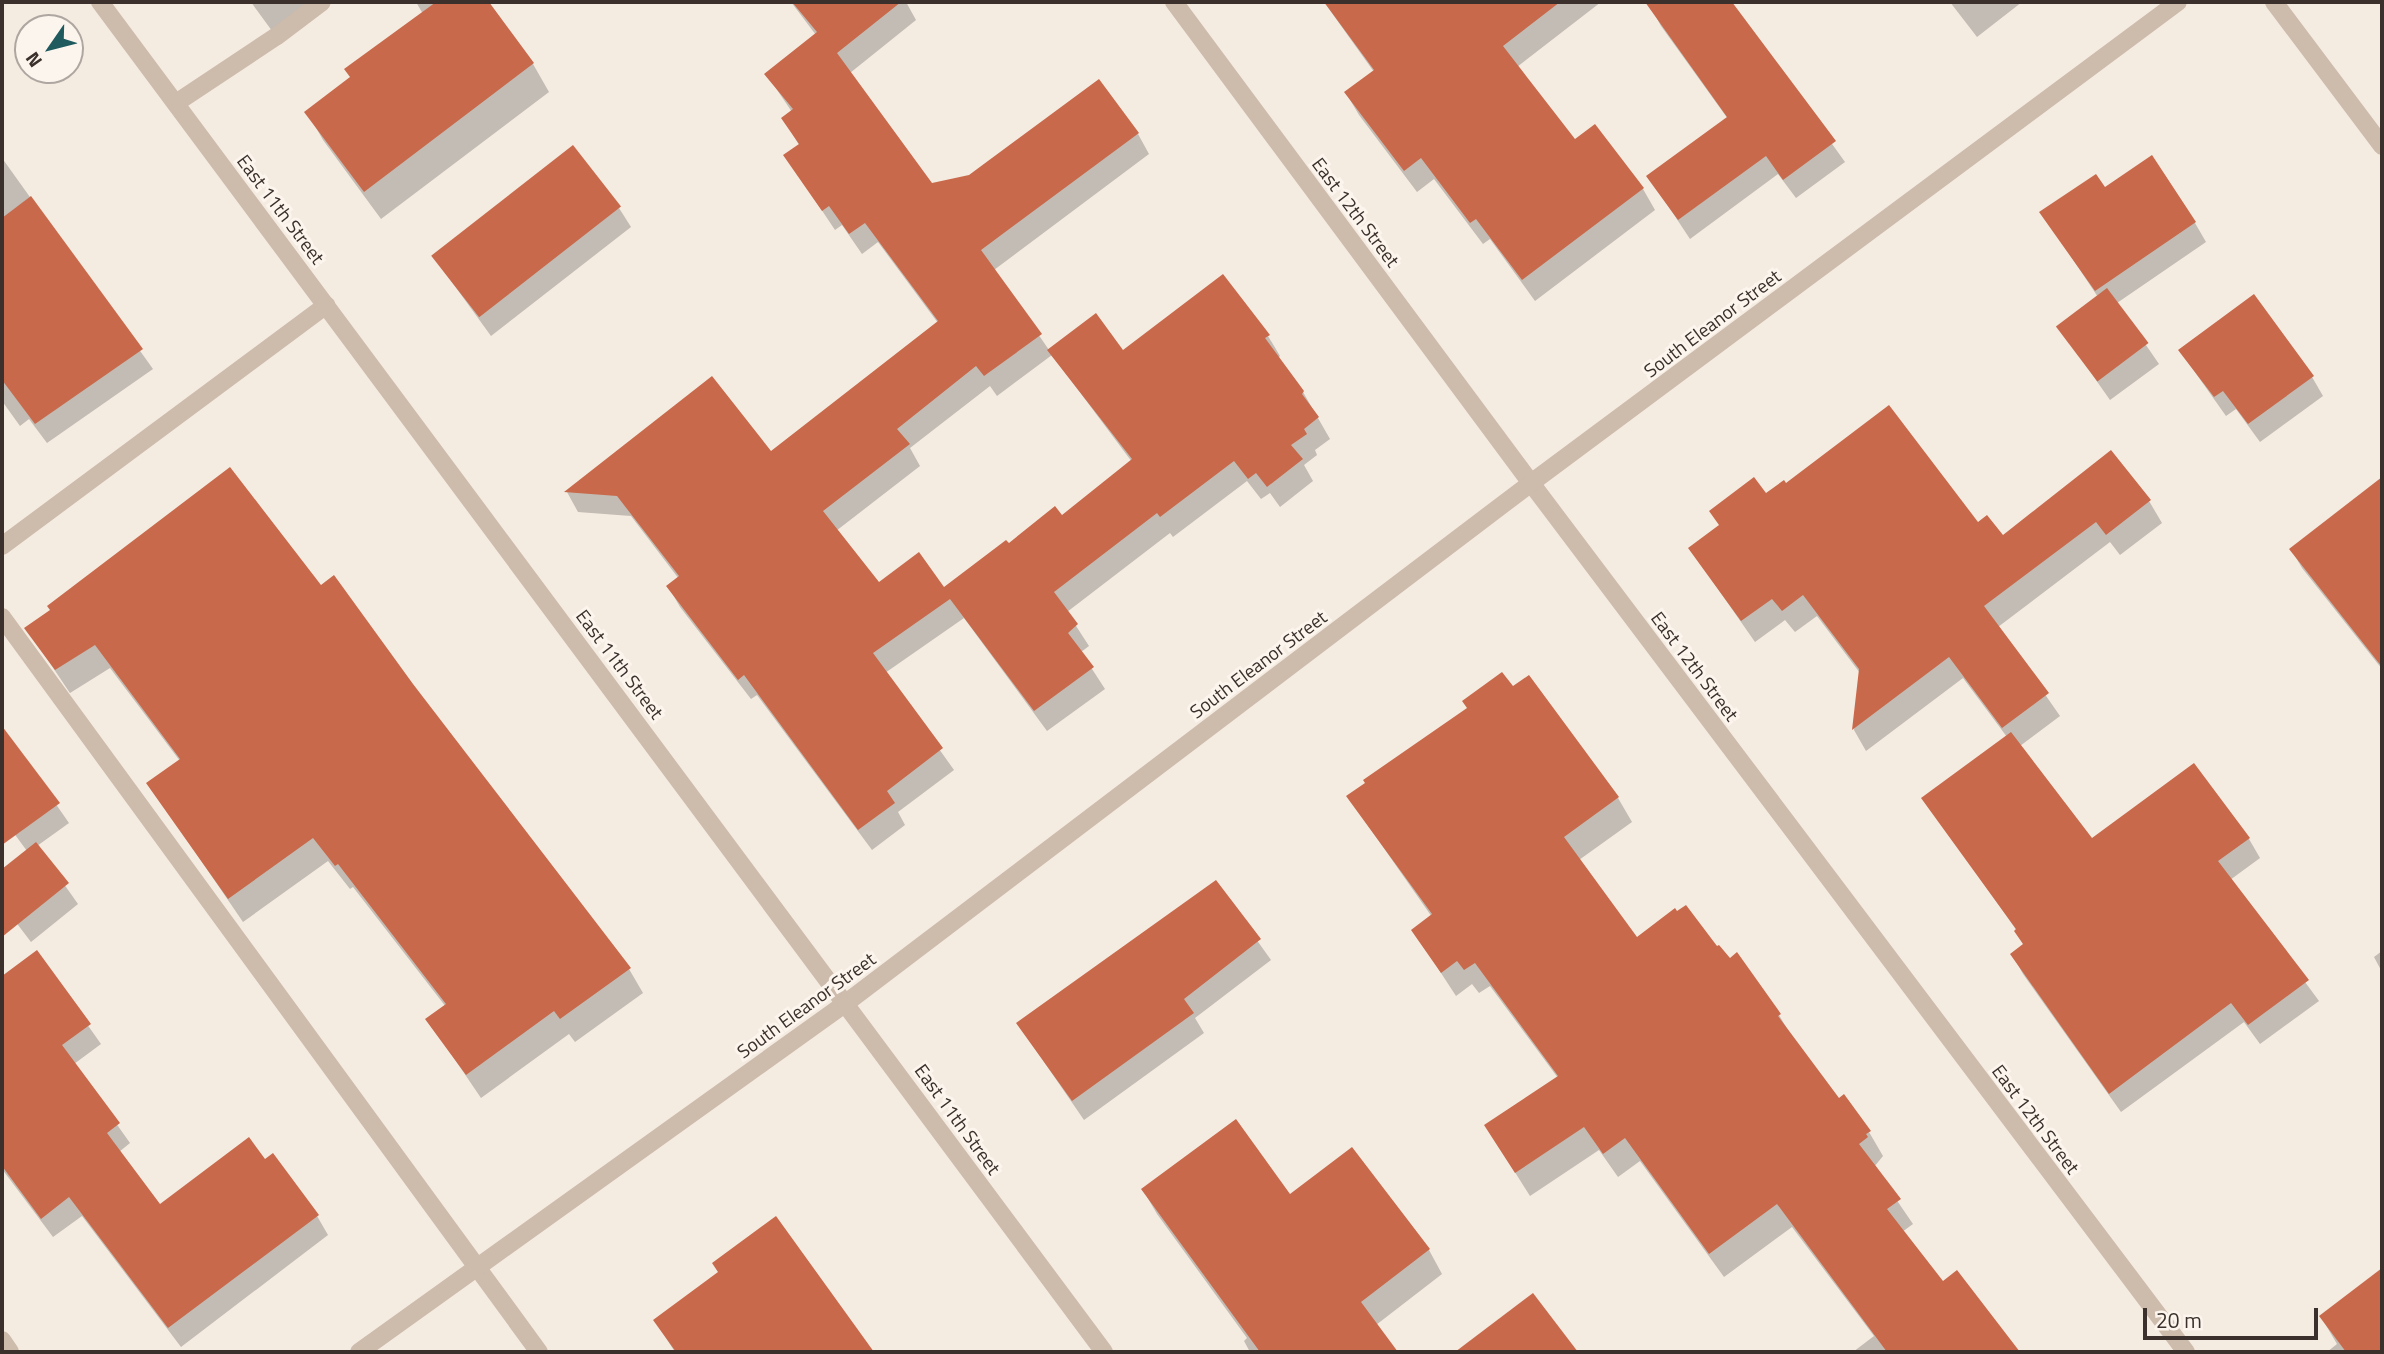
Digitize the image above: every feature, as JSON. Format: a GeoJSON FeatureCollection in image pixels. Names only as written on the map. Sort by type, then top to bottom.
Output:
{"type":"FeatureCollection","features":[{"type":"Feature","properties":{"kind":"street","name":"East 11th Street"},"geometry":{"type":"LineString","coordinates":[[100,2],[1104,1352]]}},
{"type":"Feature","properties":{"kind":"street"},"geometry":{"type":"LineString","coordinates":[[176,103],[323,2]]}},
{"type":"Feature","properties":{"kind":"street","name":"East 12th Street"},"geometry":{"type":"LineString","coordinates":[[1174,2],[1531,483],[2186,1352]]}},
{"type":"Feature","properties":{"kind":"street","name":"South Eleanor Street"},"geometry":{"type":"LineString","coordinates":[[359,1352],[846,1003],[1531,483],[2178,2]]}},
{"type":"Feature","properties":{"kind":"street"},"geometry":{"type":"LineString","coordinates":[[2274,2],[2382,146]]}},
{"type":"Feature","properties":{"kind":"street"},"geometry":{"type":"LineString","coordinates":[[2,547],[326,305]]}},
{"type":"Feature","properties":{"kind":"street"},"geometry":{"type":"LineString","coordinates":[[2,617],[539,1352]]}},
{"type":"Feature","properties":{"kind":"street"},"geometry":{"type":"LineString","coordinates":[[2,1340],[10,1352]]}},
{"type":"Feature","properties":{"kind":"building"},"geometry":{"type":"Polygon","coordinates":[[[436,2],[489,2],[534,63],[364,192],[304,112],[350,77],[344,69],[436,2]]]}},
{"type":"Feature","properties":{"kind":"building"},"geometry":{"type":"Polygon","coordinates":[[[792,2],[901,2],[837,53],[932,183],[969,175],[1099,79],[1139,133],[981,250],[1042,334],[984,376],[976,366],[897,429],[910,444],[823,511],[879,582],[919,552],[944,587],[1006,540],[1009,543],[1055,506],[1062,515],[1132,459],[1047,350],[1096,313],[1123,350],[1223,274],[1270,335],[1265,338],[1304,391],[1302,394],[1319,417],[1304,429],[1307,434],[1291,445],[1303,459],[1267,487],[1256,473],[1248,479],[1234,461],[1160,517],[1157,513],[1054,592],[1078,624],[1068,633],[1094,667],[1034,711],[950,599],[873,653],[943,748],[887,791],[895,803],[858,830],[744,675],[738,680],[666,586],[679,576],[617,496],[564,492],[712,376],[771,451],[938,321],[865,223],[849,234],[829,206],[822,211],[783,155],[799,144],[781,118],[793,109],[764,74],[817,32],[792,2]]]}},
{"type":"Feature","properties":{"kind":"building"},"geometry":{"type":"Polygon","coordinates":[[[1324,2],[1560,2],[1503,46],[1575,139],[1595,124],[1644,188],[1522,280],[1476,219],[1470,223],[1421,158],[1404,171],[1344,92],[1374,70],[1324,2]]]}},
{"type":"Feature","properties":{"kind":"building"},"geometry":{"type":"Polygon","coordinates":[[[1645,2],[1732,2],[1836,141],[1783,180],[1766,156],[1678,220],[1646,176],[1727,117],[1645,2]]]}},
{"type":"Feature","properties":{"kind":"building"},"geometry":{"type":"Polygon","coordinates":[[[573,145],[621,206],[479,317],[431,256],[573,145]]]}},
{"type":"Feature","properties":{"kind":"building"},"geometry":{"type":"Polygon","coordinates":[[[2152,155],[2196,222],[2095,291],[2039,212],[2096,174],[2105,187],[2152,155]]]}},
{"type":"Feature","properties":{"kind":"building"},"geometry":{"type":"Polygon","coordinates":[[[31,196],[143,349],[35,424],[2,380],[2,218],[31,196]]]}},
{"type":"Feature","properties":{"kind":"building"},"geometry":{"type":"Polygon","coordinates":[[[2107,288],[2149,343],[2097,382],[2056,327],[2107,288]]]}},
{"type":"Feature","properties":{"kind":"building"},"geometry":{"type":"Polygon","coordinates":[[[2254,294],[2314,376],[2248,424],[2223,391],[2214,397],[2178,350],[2254,294]]]}},
{"type":"Feature","properties":{"kind":"building"},"geometry":{"type":"Polygon","coordinates":[[[1889,405],[1978,522],[1987,515],[2003,535],[2111,450],[2151,500],[2106,535],[2096,522],[1984,606],[2049,693],[2002,728],[1949,657],[1852,730],[1859,669],[1803,595],[1782,611],[1772,599],[1741,621],[1688,548],[1719,525],[1709,511],[1754,477],[1766,493],[1784,480],[1786,483],[1889,405]]]}},
{"type":"Feature","properties":{"kind":"building"},"geometry":{"type":"Polygon","coordinates":[[[230,467],[321,585],[334,575],[413,684],[631,968],[560,1019],[554,1011],[466,1075],[425,1019],[446,1004],[338,864],[335,866],[313,838],[228,899],[146,783],[180,759],[95,645],[55,670],[24,628],[50,610],[47,606],[230,467]]]}},
{"type":"Feature","properties":{"kind":"building"},"geometry":{"type":"Polygon","coordinates":[[[2382,477],[2382,667],[2289,549],[2382,477]]]}},
{"type":"Feature","properties":{"kind":"building"},"geometry":{"type":"Polygon","coordinates":[[[1502,672],[1513,686],[1529,675],[1619,797],[1564,837],[1637,937],[1675,908],[1677,911],[1686,905],[1717,946],[1730,958],[1737,952],[1781,1014],[1778,1016],[1839,1098],[1844,1094],[1871,1131],[1859,1144],[1901,1199],[1887,1209],[1943,1281],[1957,1270],[2020,1352],[1887,1352],[1777,1204],[1709,1254],[1625,1138],[1603,1154],[1584,1127],[1515,1173],[1484,1125],[1558,1076],[1475,963],[1464,970],[1457,961],[1441,973],[1411,930],[1432,914],[1346,796],[1365,783],[1363,780],[1467,708],[1462,701],[1502,672]]]}},
{"type":"Feature","properties":{"kind":"building"},"geometry":{"type":"Polygon","coordinates":[[[2,726],[60,803],[2,845],[2,726]]]}},
{"type":"Feature","properties":{"kind":"building"},"geometry":{"type":"Polygon","coordinates":[[[2011,732],[2092,838],[2194,763],[2250,838],[2218,861],[2309,980],[2248,1025],[2231,1003],[2109,1094],[2010,954],[2023,944],[2014,931],[2016,929],[1921,798],[2011,732]]]}},
{"type":"Feature","properties":{"kind":"building"},"geometry":{"type":"Polygon","coordinates":[[[36,842],[69,883],[2,937],[2,869],[36,842]]]}},
{"type":"Feature","properties":{"kind":"building"},"geometry":{"type":"Polygon","coordinates":[[[1216,880],[1261,939],[1184,999],[1194,1013],[1072,1101],[1016,1023],[1216,880]]]}},
{"type":"Feature","properties":{"kind":"building"},"geometry":{"type":"Polygon","coordinates":[[[37,950],[91,1024],[62,1045],[120,1123],[107,1133],[160,1204],[249,1137],[265,1159],[273,1153],[319,1215],[168,1328],[69,1197],[41,1219],[2,1166],[2,976],[37,950]]]}},
{"type":"Feature","properties":{"kind":"building"},"geometry":{"type":"Polygon","coordinates":[[[1236,1119],[1290,1194],[1352,1147],[1430,1249],[1361,1302],[1398,1352],[1260,1352],[1141,1189],[1236,1119]]]}},
{"type":"Feature","properties":{"kind":"building"},"geometry":{"type":"Polygon","coordinates":[[[776,1216],[874,1352],[676,1352],[653,1320],[718,1272],[712,1263],[776,1216]]]}},
{"type":"Feature","properties":{"kind":"building"},"geometry":{"type":"Polygon","coordinates":[[[2382,1268],[2382,1352],[2346,1352],[2319,1316],[2382,1268]]]}},
{"type":"Feature","properties":{"kind":"building"},"geometry":{"type":"Polygon","coordinates":[[[1533,1293],[1578,1352],[1455,1352],[1533,1293]]]}}]}
